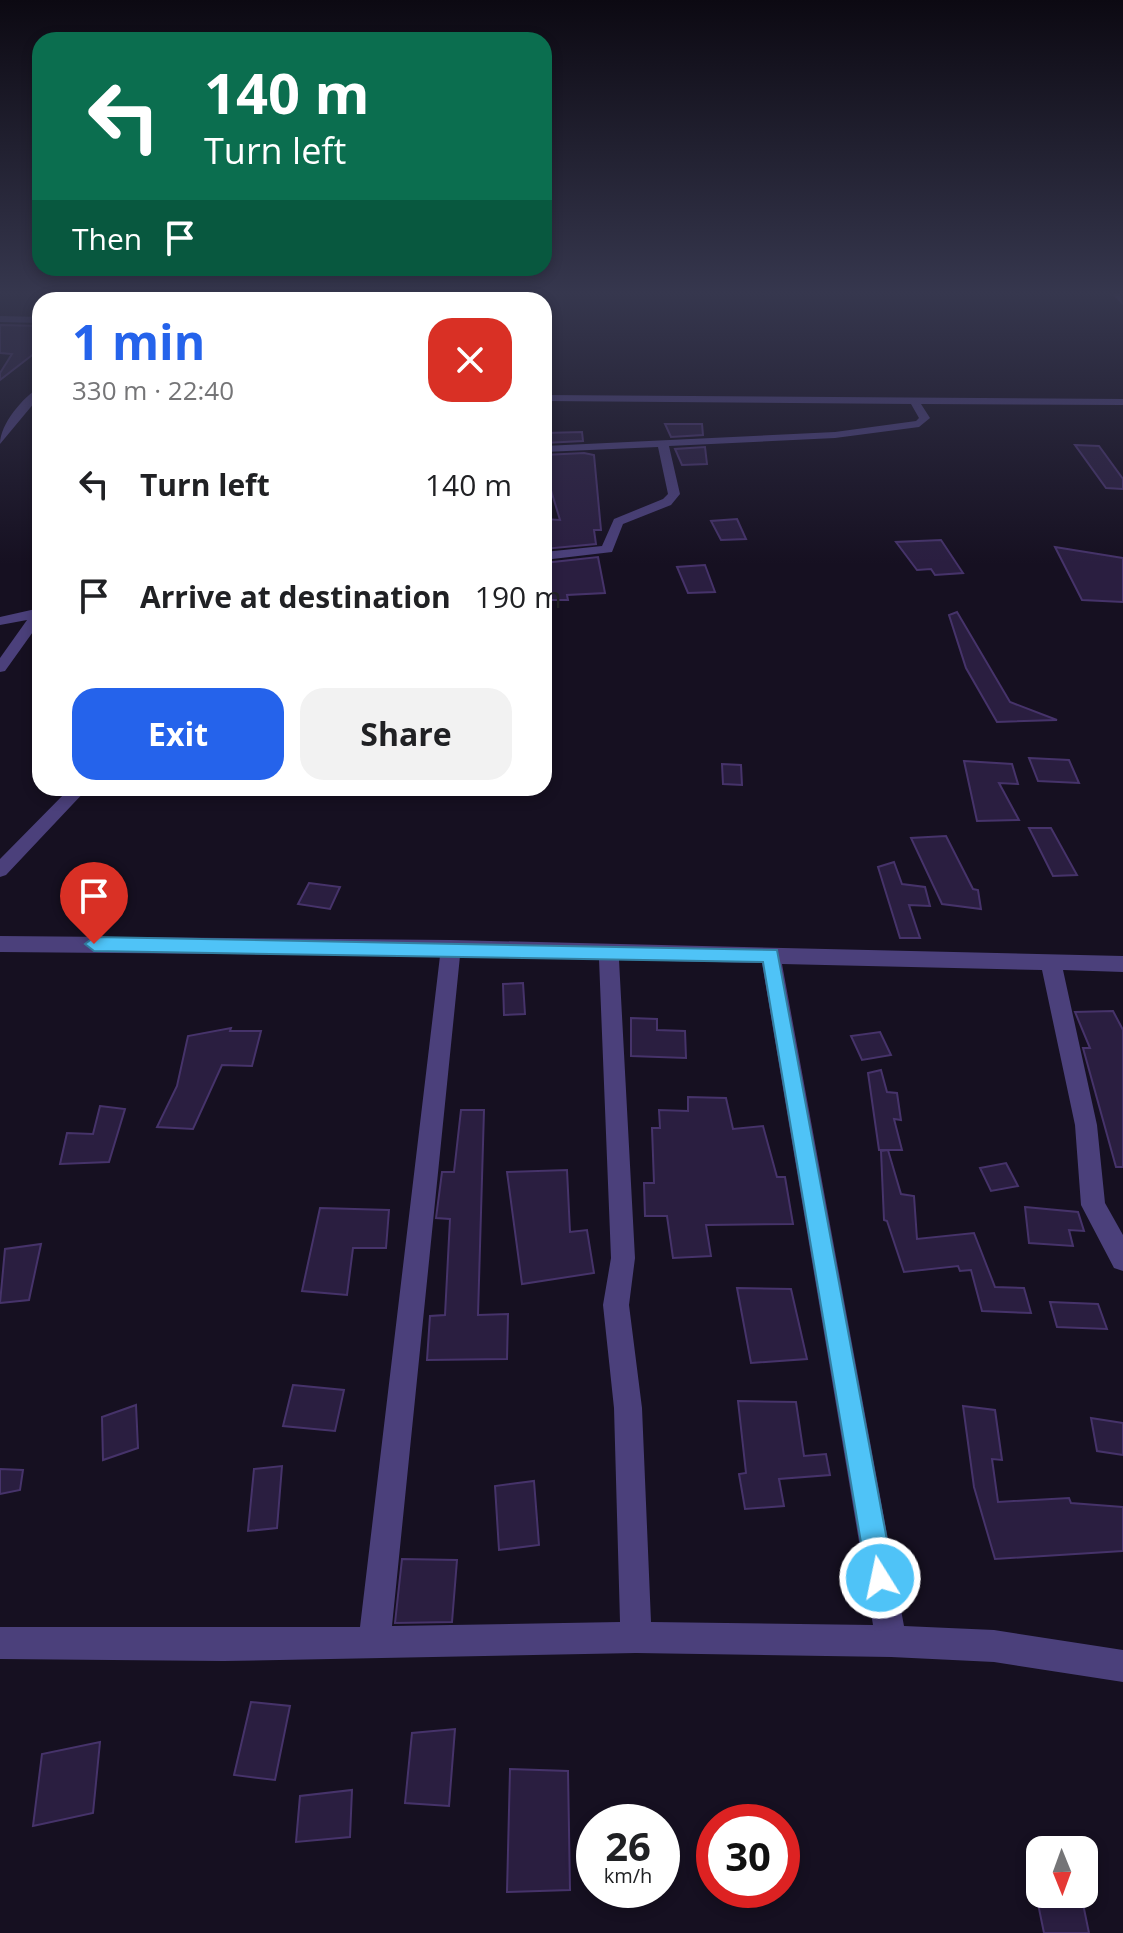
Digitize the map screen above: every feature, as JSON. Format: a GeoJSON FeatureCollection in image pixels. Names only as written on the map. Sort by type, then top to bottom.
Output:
{"type":"FeatureCollection","features":[{"type":"Feature","properties":{"kind":"street"},"geometry":{"type":"LineString","coordinates":[[552,398],[1123,402]]}},
{"type":"Feature","properties":{"kind":"street"},"geometry":{"type":"LineString","coordinates":[[0,441],[32,399]]}},
{"type":"Feature","properties":{"kind":"street"},"geometry":{"type":"LineString","coordinates":[[552,449],[835,435],[919,424],[925,418],[913,399]]}},
{"type":"Feature","properties":{"kind":"street"},"geometry":{"type":"LineString","coordinates":[[552,555],[607,549],[618,522],[667,502],[674,494],[663,442]]}},
{"type":"Feature","properties":{"kind":"street"},"geometry":{"type":"LineString","coordinates":[[0,621],[32,615]]}},
{"type":"Feature","properties":{"kind":"street"},"geometry":{"type":"LineString","coordinates":[[0,668],[6,650],[32,622]]}},
{"type":"Feature","properties":{"kind":"street"},"geometry":{"type":"LineString","coordinates":[[0,870],[72,796]]}},
{"type":"Feature","properties":{"kind":"street"},"geometry":{"type":"LineString","coordinates":[[0,944],[451,948],[1123,964]]}},
{"type":"Feature","properties":{"kind":"street"},"geometry":{"type":"LineString","coordinates":[[374,1643],[451,948]]}},
{"type":"Feature","properties":{"kind":"street"},"geometry":{"type":"LineString","coordinates":[[609,952],[623,1258],[616,1305],[628,1408],[636,1637]]}},
{"type":"Feature","properties":{"kind":"street"},"geometry":{"type":"LineString","coordinates":[[771,955],[891,1641]]}},
{"type":"Feature","properties":{"kind":"street"},"geometry":{"type":"LineString","coordinates":[[1051,963],[1086,1125],[1093,1205],[1123,1259]]}},
{"type":"Feature","properties":{"kind":"street"},"geometry":{"type":"LineString","coordinates":[[0,1643],[374,1643],[636,1637],[891,1641],[994,1646],[1123,1666]]}},
{"type":"Feature","properties":{"kind":"building"},"geometry":{"type":"Polygon","coordinates":[[[665,424],[702,424],[703,435],[671,437],[665,424]]]}},
{"type":"Feature","properties":{"kind":"building"},"geometry":{"type":"Polygon","coordinates":[[[582,432],[583,441],[552,443],[552,433],[582,432]]]}},
{"type":"Feature","properties":{"kind":"building"},"geometry":{"type":"Polygon","coordinates":[[[1075,445],[1099,446],[1123,479],[1123,489],[1106,488],[1075,445]]]}},
{"type":"Feature","properties":{"kind":"building"},"geometry":{"type":"Polygon","coordinates":[[[705,447],[707,464],[682,465],[675,449],[705,447]]]}},
{"type":"Feature","properties":{"kind":"building"},"geometry":{"type":"Polygon","coordinates":[[[552,455],[594,455],[601,530],[594,530],[596,544],[552,548],[552,520],[560,520],[552,494],[552,455]]]}},
{"type":"Feature","properties":{"kind":"building"},"geometry":{"type":"Polygon","coordinates":[[[737,519],[746,539],[721,540],[711,521],[737,519]]]}},
{"type":"Feature","properties":{"kind":"building"},"geometry":{"type":"Polygon","coordinates":[[[941,540],[963,573],[935,575],[931,569],[917,570],[896,542],[941,540]]]}},
{"type":"Feature","properties":{"kind":"building"},"geometry":{"type":"Polygon","coordinates":[[[1055,547],[1123,558],[1123,602],[1082,600],[1055,547]]]}},
{"type":"Feature","properties":{"kind":"building"},"geometry":{"type":"Polygon","coordinates":[[[598,557],[605,593],[567,595],[568,600],[552,600],[552,562],[598,557]]]}},
{"type":"Feature","properties":{"kind":"building"},"geometry":{"type":"Polygon","coordinates":[[[705,565],[715,592],[688,593],[677,567],[705,565]]]}},
{"type":"Feature","properties":{"kind":"building"},"geometry":{"type":"Polygon","coordinates":[[[957,612],[1010,702],[1057,720],[997,722],[966,668],[949,615],[957,612]]]}},
{"type":"Feature","properties":{"kind":"building"},"geometry":{"type":"Polygon","coordinates":[[[1029,758],[1069,760],[1079,783],[1038,781],[1029,758]]]}},
{"type":"Feature","properties":{"kind":"building"},"geometry":{"type":"Polygon","coordinates":[[[964,761],[1012,764],[1018,784],[999,783],[1019,820],[977,821],[964,761]]]}},
{"type":"Feature","properties":{"kind":"building"},"geometry":{"type":"Polygon","coordinates":[[[722,764],[741,765],[742,785],[723,784],[722,764]]]}},
{"type":"Feature","properties":{"kind":"building"},"geometry":{"type":"Polygon","coordinates":[[[1029,828],[1051,828],[1077,875],[1053,876],[1029,828]]]}},
{"type":"Feature","properties":{"kind":"building"},"geometry":{"type":"Polygon","coordinates":[[[946,836],[973,889],[978,890],[981,909],[942,904],[911,838],[946,836]]]}},
{"type":"Feature","properties":{"kind":"building"},"geometry":{"type":"Polygon","coordinates":[[[894,862],[902,884],[925,887],[930,906],[909,905],[920,938],[900,938],[878,867],[894,862]]]}},
{"type":"Feature","properties":{"kind":"building"},"geometry":{"type":"Polygon","coordinates":[[[309,883],[340,887],[330,909],[298,904],[309,883]]]}},
{"type":"Feature","properties":{"kind":"building"},"geometry":{"type":"Polygon","coordinates":[[[523,983],[525,1014],[504,1015],[503,984],[523,983]]]}},
{"type":"Feature","properties":{"kind":"building"},"geometry":{"type":"Polygon","coordinates":[[[1113,1011],[1123,1030],[1123,1167],[1116,1167],[1083,1048],[1090,1048],[1075,1012],[1113,1011]]]}},
{"type":"Feature","properties":{"kind":"building"},"geometry":{"type":"Polygon","coordinates":[[[631,1018],[657,1019],[657,1030],[685,1031],[686,1058],[631,1056],[631,1018]]]}},
{"type":"Feature","properties":{"kind":"building"},"geometry":{"type":"Polygon","coordinates":[[[231,1028],[230,1031],[261,1031],[252,1066],[222,1065],[193,1129],[157,1127],[177,1086],[188,1036],[231,1028]]]}},
{"type":"Feature","properties":{"kind":"building"},"geometry":{"type":"Polygon","coordinates":[[[880,1032],[891,1055],[862,1060],[851,1036],[880,1032]]]}},
{"type":"Feature","properties":{"kind":"building"},"geometry":{"type":"Polygon","coordinates":[[[881,1070],[887,1092],[897,1093],[901,1120],[894,1119],[902,1150],[879,1150],[868,1073],[881,1070]]]}},
{"type":"Feature","properties":{"kind":"building"},"geometry":{"type":"Polygon","coordinates":[[[688,1097],[726,1098],[733,1129],[763,1126],[777,1177],[785,1177],[793,1224],[706,1225],[711,1256],[673,1258],[667,1216],[645,1216],[644,1183],[654,1183],[652,1128],[660,1128],[659,1110],[688,1111],[688,1097]]]}},
{"type":"Feature","properties":{"kind":"building"},"geometry":{"type":"Polygon","coordinates":[[[100,1106],[125,1109],[109,1162],[60,1164],[67,1133],[93,1134],[100,1106]]]}},
{"type":"Feature","properties":{"kind":"building"},"geometry":{"type":"Polygon","coordinates":[[[461,1110],[484,1110],[478,1315],[508,1314],[507,1359],[427,1360],[430,1316],[445,1315],[450,1219],[436,1218],[442,1172],[454,1172],[461,1110]]]}},
{"type":"Feature","properties":{"kind":"building"},"geometry":{"type":"Polygon","coordinates":[[[888,1150],[901,1194],[914,1196],[917,1239],[974,1233],[995,1287],[1024,1288],[1031,1313],[982,1311],[971,1270],[960,1271],[958,1266],[904,1272],[887,1221],[884,1220],[881,1151],[888,1150]]]}},
{"type":"Feature","properties":{"kind":"building"},"geometry":{"type":"Polygon","coordinates":[[[1006,1163],[1018,1186],[991,1191],[980,1168],[1006,1163]]]}},
{"type":"Feature","properties":{"kind":"building"},"geometry":{"type":"Polygon","coordinates":[[[567,1170],[570,1232],[587,1230],[594,1273],[522,1284],[507,1172],[567,1170]]]}},
{"type":"Feature","properties":{"kind":"building"},"geometry":{"type":"Polygon","coordinates":[[[1025,1207],[1078,1212],[1084,1231],[1069,1230],[1073,1246],[1029,1243],[1025,1207]]]}},
{"type":"Feature","properties":{"kind":"building"},"geometry":{"type":"Polygon","coordinates":[[[320,1208],[389,1210],[386,1248],[353,1248],[347,1295],[302,1291],[320,1208]]]}},
{"type":"Feature","properties":{"kind":"building"},"geometry":{"type":"Polygon","coordinates":[[[41,1244],[29,1300],[0,1303],[5,1249],[41,1244]]]}},
{"type":"Feature","properties":{"kind":"building"},"geometry":{"type":"Polygon","coordinates":[[[737,1288],[791,1289],[807,1359],[751,1363],[737,1288]]]}},
{"type":"Feature","properties":{"kind":"building"},"geometry":{"type":"Polygon","coordinates":[[[1050,1302],[1098,1304],[1107,1329],[1057,1327],[1050,1302]]]}},
{"type":"Feature","properties":{"kind":"building"},"geometry":{"type":"Polygon","coordinates":[[[293,1385],[344,1390],[335,1431],[283,1426],[293,1385]]]}},
{"type":"Feature","properties":{"kind":"building"},"geometry":{"type":"Polygon","coordinates":[[[738,1401],[796,1402],[804,1456],[826,1454],[830,1475],[779,1479],[784,1506],[745,1509],[739,1474],[746,1473],[738,1401]]]}},
{"type":"Feature","properties":{"kind":"building"},"geometry":{"type":"Polygon","coordinates":[[[136,1405],[138,1448],[103,1460],[102,1417],[136,1405]]]}},
{"type":"Feature","properties":{"kind":"building"},"geometry":{"type":"Polygon","coordinates":[[[963,1406],[995,1410],[1002,1460],[992,1459],[998,1502],[1069,1498],[1071,1503],[1123,1507],[1123,1551],[995,1559],[974,1487],[963,1406]]]}},
{"type":"Feature","properties":{"kind":"building"},"geometry":{"type":"Polygon","coordinates":[[[1091,1418],[1123,1423],[1123,1455],[1097,1451],[1091,1418]]]}},
{"type":"Feature","properties":{"kind":"building"},"geometry":{"type":"Polygon","coordinates":[[[282,1466],[277,1528],[248,1531],[254,1469],[282,1466]]]}},
{"type":"Feature","properties":{"kind":"building"},"geometry":{"type":"Polygon","coordinates":[[[0,1469],[23,1470],[20,1490],[0,1494],[0,1469]]]}},
{"type":"Feature","properties":{"kind":"building"},"geometry":{"type":"Polygon","coordinates":[[[534,1481],[539,1545],[499,1550],[495,1486],[534,1481]]]}},
{"type":"Feature","properties":{"kind":"building"},"geometry":{"type":"Polygon","coordinates":[[[402,1559],[457,1560],[452,1622],[395,1623],[402,1559]]]}},
{"type":"Feature","properties":{"kind":"building"},"geometry":{"type":"Polygon","coordinates":[[[251,1702],[290,1706],[275,1780],[234,1775],[251,1702]]]}},
{"type":"Feature","properties":{"kind":"building"},"geometry":{"type":"Polygon","coordinates":[[[455,1729],[449,1806],[405,1803],[412,1733],[455,1729]]]}},
{"type":"Feature","properties":{"kind":"building"},"geometry":{"type":"Polygon","coordinates":[[[100,1742],[93,1813],[33,1826],[42,1754],[100,1742]]]}},
{"type":"Feature","properties":{"kind":"building"},"geometry":{"type":"Polygon","coordinates":[[[510,1769],[568,1771],[570,1890],[507,1892],[510,1769]]]}},
{"type":"Feature","properties":{"kind":"building"},"geometry":{"type":"Polygon","coordinates":[[[352,1790],[350,1837],[296,1842],[300,1796],[352,1790]]]}},
{"type":"Feature","properties":{"kind":"building"},"geometry":{"type":"Polygon","coordinates":[[[1039,1908],[1084,1908],[1089,1933],[1044,1933],[1039,1908]]]}},
{"type":"Feature","properties":{"kind":"route"},"geometry":{"type":"LineString","coordinates":[[94,944],[771,955],[880,1578]]}}]}
